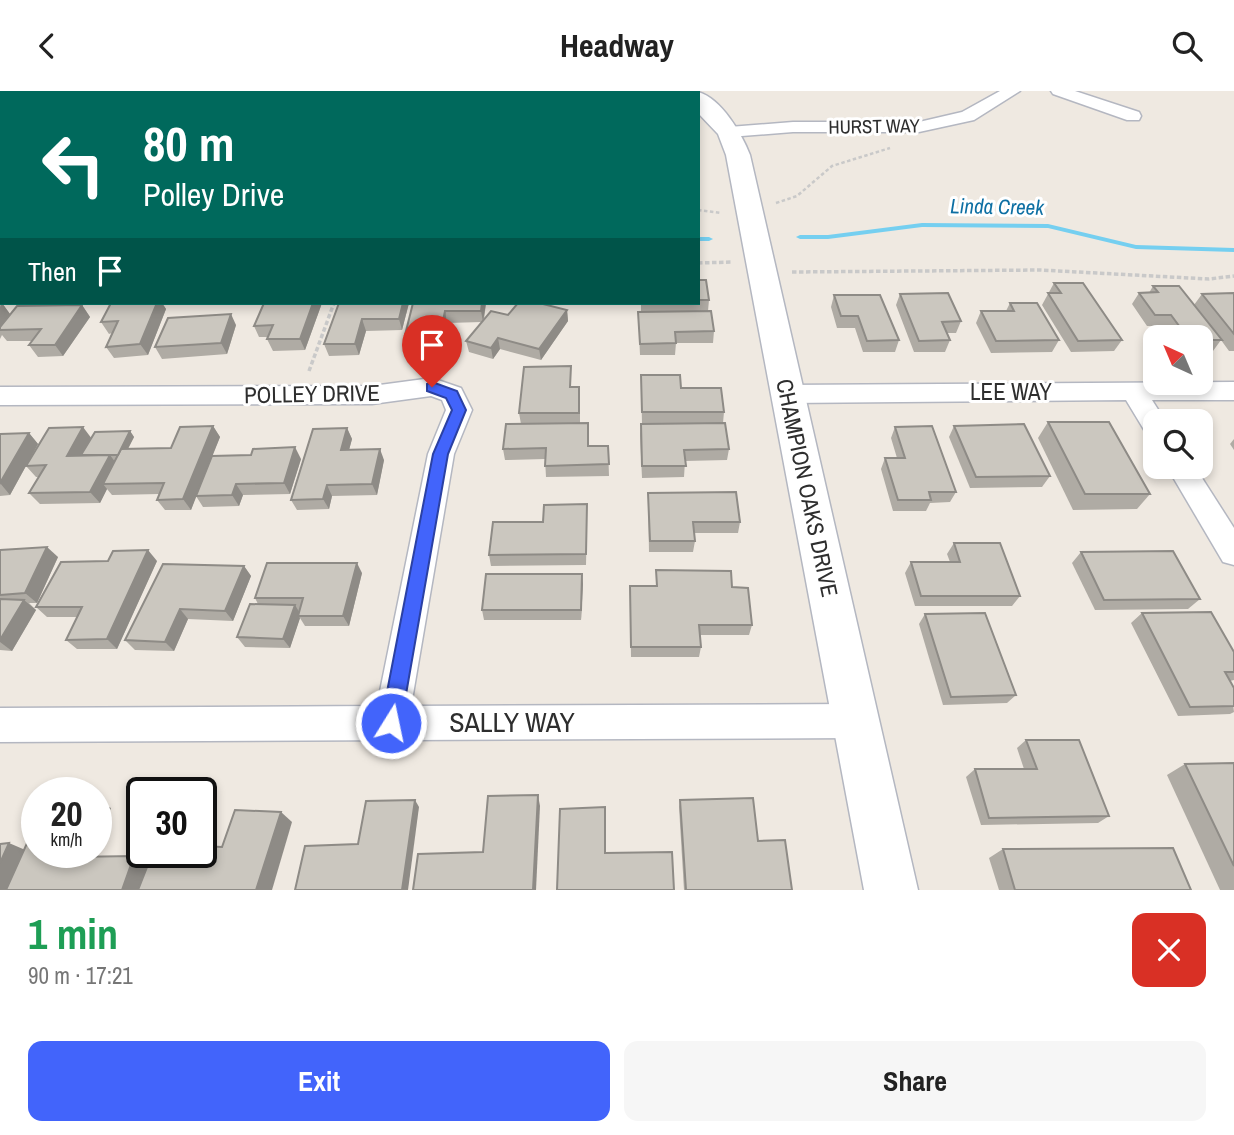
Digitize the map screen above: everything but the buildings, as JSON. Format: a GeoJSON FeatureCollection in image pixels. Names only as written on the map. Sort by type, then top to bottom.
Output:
{"type":"FeatureCollection","features":[{"type":"Feature","properties":{"kind":"street","name":"HURST WAY"},"geometry":{"type":"LineString","coordinates":[[729,132],[793,127],[919,127],[968,116],[1012,91]]}},
{"type":"Feature","properties":{"kind":"street"},"geometry":{"type":"LineString","coordinates":[[1059,91],[1133,116]]}},
{"type":"Feature","properties":{"kind":"street","name":"CHAMPION OAKS DRIVE"},"geometry":{"type":"LineString","coordinates":[[700,101],[729,132],[738,155],[891,890]]}},
{"type":"Feature","properties":{"kind":"street","name":"POLLEY DRIVE"},"geometry":{"type":"LineString","coordinates":[[0,396],[372,395],[432,387],[452,394],[459,410],[441,454],[391,723]]}},
{"type":"Feature","properties":{"kind":"street","name":"LEE WAY"},"geometry":{"type":"LineString","coordinates":[[787,394],[1234,391]]}},
{"type":"Feature","properties":{"kind":"street"},"geometry":{"type":"LineString","coordinates":[[1134,392],[1145,409]]}},
{"type":"Feature","properties":{"kind":"street"},"geometry":{"type":"LineString","coordinates":[[1188,479],[1234,553]]}},
{"type":"Feature","properties":{"kind":"street","name":"SALLY WAY"},"geometry":{"type":"LineString","coordinates":[[0,725],[855,721]]}},
{"type":"Feature","properties":{"kind":"path"},"geometry":{"type":"LineString","coordinates":[[748,205],[791,201],[831,167],[887,151],[919,127]]}},
{"type":"Feature","properties":{"kind":"path"},"geometry":{"type":"LineString","coordinates":[[760,262],[794,273],[1041,270],[1209,279],[1234,276]]}},
{"type":"Feature","properties":{"kind":"path"},"geometry":{"type":"LineString","coordinates":[[300,395],[333,305]]}},
{"type":"Feature","properties":{"kind":"waterway","name":"Linda Creek"},"geometry":{"type":"LineString","coordinates":[[800,237],[828,237],[922,225],[1048,226],[1136,247],[1234,250]]}},
{"type":"Feature","properties":{"kind":"waterway","name":"Linda Creek"},"geometry":{"type":"LineString","coordinates":[[700,239],[709,239]]}},
{"type":"Feature","properties":{"kind":"route"},"geometry":{"type":"LineString","coordinates":[[391,723],[441,454],[459,410],[452,394],[432,387]]}}]}
